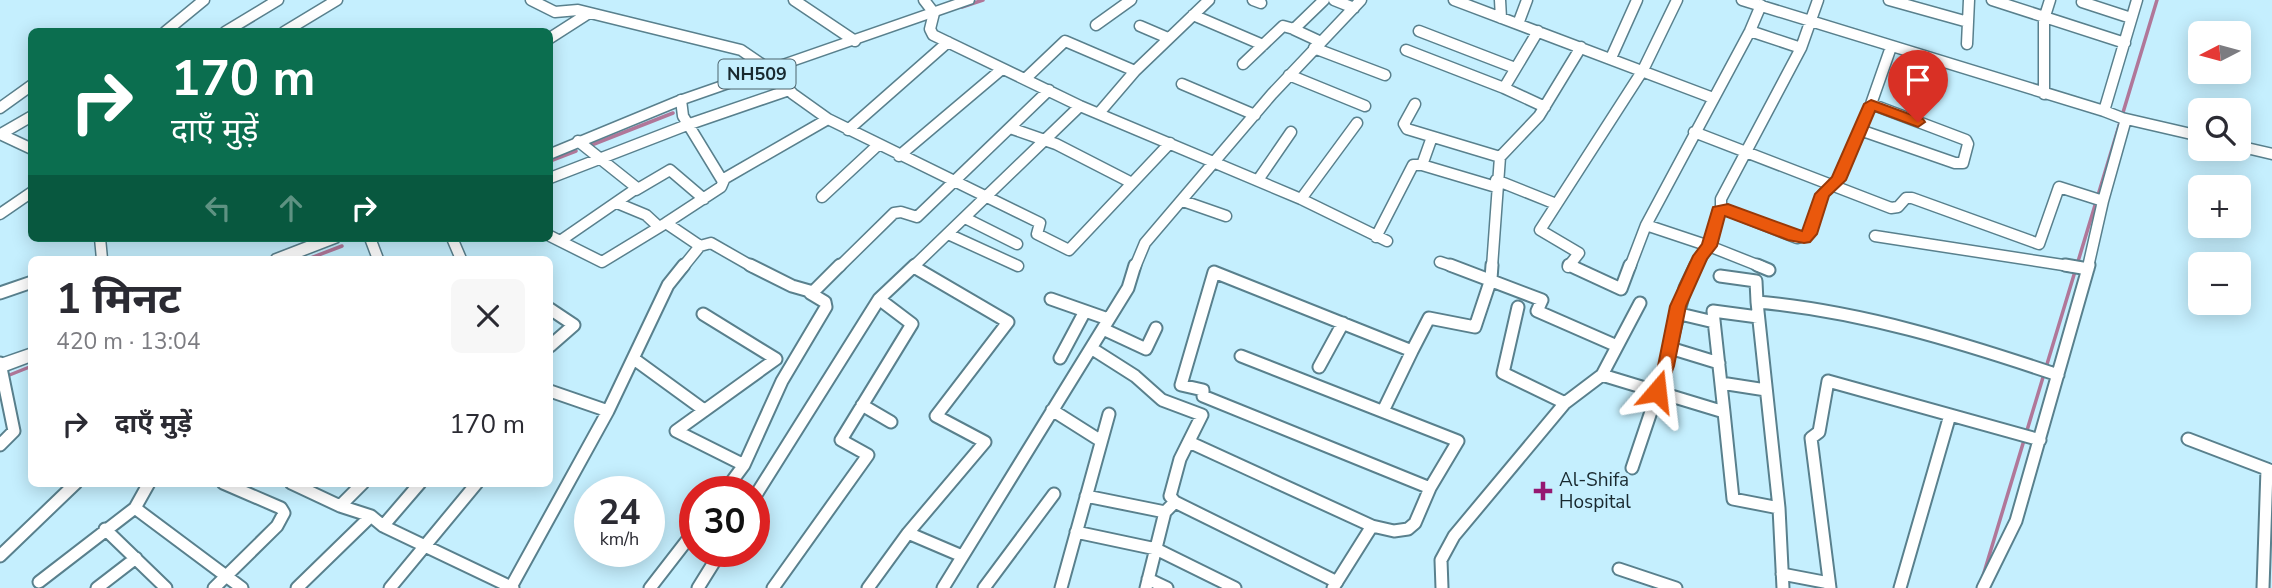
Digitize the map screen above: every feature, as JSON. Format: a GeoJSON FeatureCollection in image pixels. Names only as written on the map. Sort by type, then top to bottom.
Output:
{"type":"FeatureCollection","features":[{"type":"Feature","properties":{"kind":"highway","name":"NH509"},"geometry":{"type":"LineString","coordinates":[[553,153],[681,100],[968,0]]}},
{"type":"Feature","properties":{"kind":"highway"},"geometry":{"type":"LineString","coordinates":[[286,256],[323,242]]}},
{"type":"Feature","properties":{"kind":"highway"},"geometry":{"type":"LineString","coordinates":[[1,365],[28,355]]}},
{"type":"Feature","properties":{"kind":"street"},"geometry":{"type":"LineString","coordinates":[[170,28],[204,0]]}},
{"type":"Feature","properties":{"kind":"street"},"geometry":{"type":"LineString","coordinates":[[232,28],[278,0]]}},
{"type":"Feature","properties":{"kind":"street"},"geometry":{"type":"LineString","coordinates":[[291,28],[337,0]]}},
{"type":"Feature","properties":{"kind":"street"},"geometry":{"type":"LineString","coordinates":[[531,0],[555,12],[574,9],[737,48],[770,70],[789,90],[828,119],[1040,223],[1037,234],[1070,250],[1170,143]]}},
{"type":"Feature","properties":{"kind":"street"},"geometry":{"type":"LineString","coordinates":[[574,9],[582,0]]}},
{"type":"Feature","properties":{"kind":"street"},"geometry":{"type":"LineString","coordinates":[[794,0],[855,41]]}},
{"type":"Feature","properties":{"kind":"street"},"geometry":{"type":"LineString","coordinates":[[924,0],[934,13],[930,32],[948,42],[1080,106],[1258,180],[1387,241]]}},
{"type":"Feature","properties":{"kind":"street"},"geometry":{"type":"LineString","coordinates":[[1096,25],[1131,0]]}},
{"type":"Feature","properties":{"kind":"street"},"geometry":{"type":"LineString","coordinates":[[1098,113],[1135,71],[1209,0]]}},
{"type":"Feature","properties":{"kind":"street"},"geometry":{"type":"LineString","coordinates":[[1293,29],[1324,0]]}},
{"type":"Feature","properties":{"kind":"street"},"geometry":{"type":"LineString","coordinates":[[1334,0],[1357,4]]}},
{"type":"Feature","properties":{"kind":"street"},"geometry":{"type":"LineString","coordinates":[[1454,0],[1713,98]]}},
{"type":"Feature","properties":{"kind":"street"},"geometry":{"type":"LineString","coordinates":[[1500,0],[1501,18]]}},
{"type":"Feature","properties":{"kind":"street"},"geometry":{"type":"LineString","coordinates":[[1518,24],[1527,0]]}},
{"type":"Feature","properties":{"kind":"street"},"geometry":{"type":"LineString","coordinates":[[1611,58],[1637,0]]}},
{"type":"Feature","properties":{"kind":"street"},"geometry":{"type":"LineString","coordinates":[[1677,0],[1643,70],[1540,230],[1579,253],[1568,267],[1622,289],[1646,225],[1750,31],[1761,5]]}},
{"type":"Feature","properties":{"kind":"street"},"geometry":{"type":"LineString","coordinates":[[1742,0],[2124,119],[2188,133]]}},
{"type":"Feature","properties":{"kind":"street"},"geometry":{"type":"LineString","coordinates":[[1632,468],[1670,348],[1676,313],[1700,256],[1709,246],[1721,209],[1721,199],[1801,48],[1818,0]]}},
{"type":"Feature","properties":{"kind":"street"},"geometry":{"type":"LineString","coordinates":[[1889,0],[1968,22]]}},
{"type":"Feature","properties":{"kind":"street"},"geometry":{"type":"LineString","coordinates":[[1967,44],[1969,0]]}},
{"type":"Feature","properties":{"kind":"street"},"geometry":{"type":"LineString","coordinates":[[1992,0],[2125,43]]}},
{"type":"Feature","properties":{"kind":"street"},"geometry":{"type":"LineString","coordinates":[[2044,94],[2044,19],[2050,0]]}},
{"type":"Feature","properties":{"kind":"street"},"geometry":{"type":"LineString","coordinates":[[2107,113],[2137,0]]}},
{"type":"Feature","properties":{"kind":"street"},"geometry":{"type":"LineString","coordinates":[[2082,2],[2131,18]]}},
{"type":"Feature","properties":{"kind":"street"},"geometry":{"type":"LineString","coordinates":[[943,588],[1128,288],[1142,246],[1184,201],[1289,75],[1357,4]]}},
{"type":"Feature","properties":{"kind":"street"},"geometry":{"type":"LineString","coordinates":[[553,36],[589,13]]}},
{"type":"Feature","properties":{"kind":"street"},"geometry":{"type":"LineString","coordinates":[[1193,15],[1263,45]]}},
{"type":"Feature","properties":{"kind":"street"},"geometry":{"type":"LineString","coordinates":[[1140,26],[1168,38]]}},
{"type":"Feature","properties":{"kind":"street"},"geometry":{"type":"LineString","coordinates":[[1243,64],[1283,26],[1385,75]]}},
{"type":"Feature","properties":{"kind":"street"},"geometry":{"type":"LineString","coordinates":[[1504,88],[1538,31]]}},
{"type":"Feature","properties":{"kind":"street"},"geometry":{"type":"LineString","coordinates":[[1750,31],[1801,48]]}},
{"type":"Feature","properties":{"kind":"street"},"geometry":{"type":"LineString","coordinates":[[1419,32],[1515,68]]}},
{"type":"Feature","properties":{"kind":"street"},"geometry":{"type":"LineString","coordinates":[[1025,79],[1065,41],[1135,71]]}},
{"type":"Feature","properties":{"kind":"street"},"geometry":{"type":"LineString","coordinates":[[848,130],[948,42]]}},
{"type":"Feature","properties":{"kind":"street"},"geometry":{"type":"LineString","coordinates":[[1383,411],[1429,317],[1475,327],[1492,279],[1496,183],[1500,157],[1545,107],[1581,47]]}},
{"type":"Feature","properties":{"kind":"street"},"geometry":{"type":"LineString","coordinates":[[1721,209],[1788,234],[1804,238],[1810,234],[1823,194],[1838,180],[1860,130],[1891,47]]}},
{"type":"Feature","properties":{"kind":"street"},"geometry":{"type":"LineString","coordinates":[[1406,50],[1545,107]]}},
{"type":"Feature","properties":{"kind":"street"},"geometry":{"type":"LineString","coordinates":[[900,156],[1002,69]]}},
{"type":"Feature","properties":{"kind":"street"},"geometry":{"type":"LineString","coordinates":[[1289,75],[1365,106]]}},
{"type":"Feature","properties":{"kind":"street"},"geometry":{"type":"LineString","coordinates":[[1182,84],[1255,115]]}},
{"type":"Feature","properties":{"kind":"street"},"geometry":{"type":"LineString","coordinates":[[3,103],[28,87]]}},
{"type":"Feature","properties":{"kind":"street"},"geometry":{"type":"LineString","coordinates":[[553,177],[687,125],[789,90]]}},
{"type":"Feature","properties":{"kind":"street"},"geometry":{"type":"LineString","coordinates":[[810,293],[894,213],[901,212],[917,217],[1049,90]]}},
{"type":"Feature","properties":{"kind":"street"},"geometry":{"type":"LineString","coordinates":[[681,100],[681,112],[687,125],[720,179],[724,180]]}},
{"type":"Feature","properties":{"kind":"street"},"geometry":{"type":"LineString","coordinates":[[1415,104],[1404,126],[1500,157]]}},
{"type":"Feature","properties":{"kind":"street"},"geometry":{"type":"LineString","coordinates":[[1860,130],[1955,163],[1963,163],[1968,144],[1966,140],[1871,104]]}},
{"type":"Feature","properties":{"kind":"street"},"geometry":{"type":"LineString","coordinates":[[768,476],[879,299],[1080,106]]}},
{"type":"Feature","properties":{"kind":"street"},"geometry":{"type":"LineString","coordinates":[[0,134],[28,118]]}},
{"type":"Feature","properties":{"kind":"street"},"geometry":{"type":"LineString","coordinates":[[555,239],[600,261],[606,261],[704,199],[721,187],[724,180],[828,119]]}},
{"type":"Feature","properties":{"kind":"street"},"geometry":{"type":"LineString","coordinates":[[1983,588],[2017,522],[2088,269],[2124,119]]}},
{"type":"Feature","properties":{"kind":"street"},"geometry":{"type":"LineString","coordinates":[[1301,199],[1357,123]]}},
{"type":"Feature","properties":{"kind":"street"},"geometry":{"type":"LineString","coordinates":[[1010,128],[1056,144],[1132,183]]}},
{"type":"Feature","properties":{"kind":"street"},"geometry":{"type":"LineString","coordinates":[[1258,180],[1291,132]]}},
{"type":"Feature","properties":{"kind":"street"},"geometry":{"type":"LineString","coordinates":[[1694,132],[1891,208],[1898,207],[1906,198],[1912,198],[2039,244],[2059,187],[2103,201]]}},
{"type":"Feature","properties":{"kind":"street"},"geometry":{"type":"LineString","coordinates":[[0,134],[28,147]]}},
{"type":"Feature","properties":{"kind":"street"},"geometry":{"type":"LineString","coordinates":[[1422,165],[1432,137]]}},
{"type":"Feature","properties":{"kind":"street"},"geometry":{"type":"LineString","coordinates":[[578,142],[637,186],[636,190]]}},
{"type":"Feature","properties":{"kind":"street"},"geometry":{"type":"LineString","coordinates":[[822,197],[878,145]]}},
{"type":"Feature","properties":{"kind":"street"},"geometry":{"type":"LineString","coordinates":[[2251,149],[2272,154]]}},
{"type":"Feature","properties":{"kind":"street"},"geometry":{"type":"LineString","coordinates":[[1376,237],[1410,167],[1422,165],[1496,183],[1556,204]]}},
{"type":"Feature","properties":{"kind":"street"},"geometry":{"type":"LineString","coordinates":[[555,239],[670,170],[704,199]]}},
{"type":"Feature","properties":{"kind":"street"},"geometry":{"type":"LineString","coordinates":[[0,214],[28,195]]}},
{"type":"Feature","properties":{"kind":"street"},"geometry":{"type":"LineString","coordinates":[[1184,201],[1226,216]]}},
{"type":"Feature","properties":{"kind":"street"},"geometry":{"type":"LineString","coordinates":[[617,203],[646,215],[700,246]]}},
{"type":"Feature","properties":{"kind":"street"},"geometry":{"type":"LineString","coordinates":[[965,218],[1017,243]]}},
{"type":"Feature","properties":{"kind":"street"},"geometry":{"type":"LineString","coordinates":[[1646,225],[1769,270]]}},
{"type":"Feature","properties":{"kind":"street"},"geometry":{"type":"LineString","coordinates":[[948,234],[1018,266]]}},
{"type":"Feature","properties":{"kind":"street"},"geometry":{"type":"LineString","coordinates":[[1875,236],[2088,269]]}},
{"type":"Feature","properties":{"kind":"street"},"geometry":{"type":"LineString","coordinates":[[311,487],[340,506],[371,516],[383,526],[512,588],[608,411],[668,285],[700,246],[711,243],[810,293],[825,302],[826,307],[782,381],[744,465],[736,476]]}},
{"type":"Feature","properties":{"kind":"street"},"geometry":{"type":"LineString","coordinates":[[1440,262],[1492,279],[1542,300],[1537,311],[1617,346]]}},
{"type":"Feature","properties":{"kind":"street"},"geometry":{"type":"LineString","coordinates":[[868,588],[908,533],[985,442],[936,416],[1008,322],[914,267]]}},
{"type":"Feature","properties":{"kind":"street"},"geometry":{"type":"LineString","coordinates":[[1412,351],[1214,272],[1181,385],[1203,390],[1203,397],[1430,488]]}},
{"type":"Feature","properties":{"kind":"street"},"geometry":{"type":"LineString","coordinates":[[1720,276],[1756,281],[1779,508],[1783,588]]}},
{"type":"Feature","properties":{"kind":"street"},"geometry":{"type":"LineString","coordinates":[[0,293],[28,283]]}},
{"type":"Feature","properties":{"kind":"street"},"geometry":{"type":"LineString","coordinates":[[773,588],[868,455],[841,440],[912,324],[879,299]]}},
{"type":"Feature","properties":{"kind":"street"},"geometry":{"type":"LineString","coordinates":[[1051,299],[1105,324],[1146,349],[1156,328]]}},
{"type":"Feature","properties":{"kind":"street"},"geometry":{"type":"LineString","coordinates":[[1757,302],[1801,306],[1958,341],[2058,375]]}},
{"type":"Feature","properties":{"kind":"street"},"geometry":{"type":"LineString","coordinates":[[1442,588],[1438,573],[1440,557],[1454,536],[1565,403],[1602,374],[1640,303]]}},
{"type":"Feature","properties":{"kind":"street"},"geometry":{"type":"LineString","coordinates":[[1518,307],[1503,373],[1565,403]]}},
{"type":"Feature","properties":{"kind":"street"},"geometry":{"type":"LineString","coordinates":[[553,311],[574,325],[553,343]]}},
{"type":"Feature","properties":{"kind":"street"},"geometry":{"type":"LineString","coordinates":[[1758,317],[1713,311],[1733,499],[1779,508]]}},
{"type":"Feature","properties":{"kind":"street"},"geometry":{"type":"LineString","coordinates":[[1060,358],[1084,313]]}},
{"type":"Feature","properties":{"kind":"street"},"geometry":{"type":"LineString","coordinates":[[1676,313],[1714,323]]}},
{"type":"Feature","properties":{"kind":"street"},"geometry":{"type":"LineString","coordinates":[[703,314],[776,359],[676,431],[744,465]]}},
{"type":"Feature","properties":{"kind":"street"},"geometry":{"type":"LineString","coordinates":[[1319,367],[1343,323]]}},
{"type":"Feature","properties":{"kind":"street"},"geometry":{"type":"LineString","coordinates":[[1091,348],[1135,376],[1162,400],[1202,415],[1180,459],[1170,496],[1175,502],[1335,585],[1372,526]]}},
{"type":"Feature","properties":{"kind":"street"},"geometry":{"type":"LineString","coordinates":[[1670,348],[1719,363]]}},
{"type":"Feature","properties":{"kind":"street"},"geometry":{"type":"LineString","coordinates":[[1189,442],[1372,526],[1394,531],[1408,529],[1415,523],[1430,488],[1458,441],[1241,356]]}},
{"type":"Feature","properties":{"kind":"street"},"geometry":{"type":"LineString","coordinates":[[634,359],[705,410]]}},
{"type":"Feature","properties":{"kind":"street"},"geometry":{"type":"LineString","coordinates":[[0,445],[14,431],[1,365]]}},
{"type":"Feature","properties":{"kind":"street"},"geometry":{"type":"LineString","coordinates":[[1602,374],[1724,412]]}},
{"type":"Feature","properties":{"kind":"street"},"geometry":{"type":"LineString","coordinates":[[1782,574],[1830,585],[1811,438],[1819,432],[1829,381],[2040,440]]}},
{"type":"Feature","properties":{"kind":"street"},"geometry":{"type":"LineString","coordinates":[[1721,383],[1766,390]]}},
{"type":"Feature","properties":{"kind":"street"},"geometry":{"type":"LineString","coordinates":[[553,392],[608,411]]}},
{"type":"Feature","properties":{"kind":"street"},"geometry":{"type":"LineString","coordinates":[[862,405],[891,422]]}},
{"type":"Feature","properties":{"kind":"street"},"geometry":{"type":"LineString","coordinates":[[1052,410],[1101,441]]}},
{"type":"Feature","properties":{"kind":"street"},"geometry":{"type":"LineString","coordinates":[[1061,588],[1109,414]]}},
{"type":"Feature","properties":{"kind":"street"},"geometry":{"type":"LineString","coordinates":[[1900,588],[1950,415]]}},
{"type":"Feature","properties":{"kind":"street"},"geometry":{"type":"LineString","coordinates":[[2188,439],[2270,470],[2263,588]]}},
{"type":"Feature","properties":{"kind":"street"},"geometry":{"type":"LineString","coordinates":[[0,556],[72,487]]}},
{"type":"Feature","properties":{"kind":"street"},"geometry":{"type":"LineString","coordinates":[[38,582],[135,508],[147,487]]}},
{"type":"Feature","properties":{"kind":"street"},"geometry":{"type":"LineString","coordinates":[[214,588],[277,526],[284,513],[281,508],[232,487]]}},
{"type":"Feature","properties":{"kind":"street"},"geometry":{"type":"LineString","coordinates":[[340,506],[359,487]]}},
{"type":"Feature","properties":{"kind":"street"},"geometry":{"type":"LineString","coordinates":[[383,526],[417,487]]}},
{"type":"Feature","properties":{"kind":"street"},"geometry":{"type":"LineString","coordinates":[[390,588],[474,487]]}},
{"type":"Feature","properties":{"kind":"street"},"geometry":{"type":"LineString","coordinates":[[984,588],[1054,494]]}},
{"type":"Feature","properties":{"kind":"street"},"geometry":{"type":"LineString","coordinates":[[1086,496],[1165,512]]}},
{"type":"Feature","properties":{"kind":"street"},"geometry":{"type":"LineString","coordinates":[[1167,588],[1147,584],[1165,512],[1175,502]]}},
{"type":"Feature","properties":{"kind":"street"},"geometry":{"type":"LineString","coordinates":[[135,508],[243,588]]}},
{"type":"Feature","properties":{"kind":"street"},"geometry":{"type":"LineString","coordinates":[[297,588],[371,516]]}},
{"type":"Feature","properties":{"kind":"street"},"geometry":{"type":"LineString","coordinates":[[105,529],[166,588]]}},
{"type":"Feature","properties":{"kind":"street"},"geometry":{"type":"LineString","coordinates":[[908,533],[962,556]]}},
{"type":"Feature","properties":{"kind":"street"},"geometry":{"type":"LineString","coordinates":[[1076,533],[1156,549],[1235,588]]}},
{"type":"Feature","properties":{"kind":"street"},"geometry":{"type":"LineString","coordinates":[[650,588],[679,551]]}},
{"type":"Feature","properties":{"kind":"street"},"geometry":{"type":"LineString","coordinates":[[97,588],[136,558]]}},
{"type":"Feature","properties":{"kind":"street"},"geometry":{"type":"LineString","coordinates":[[698,588],[711,567]]}},
{"type":"Feature","properties":{"kind":"street"},"geometry":{"type":"LineString","coordinates":[[1619,569],[1676,588]]}},
{"type":"Feature","properties":{"kind":"waterway"},"geometry":{"type":"LineString","coordinates":[[962,7],[983,0]]}},
{"type":"Feature","properties":{"kind":"waterway"},"geometry":{"type":"LineString","coordinates":[[1983,576],[2157,0]]}},
{"type":"Feature","properties":{"kind":"waterway"},"geometry":{"type":"LineString","coordinates":[[589,146],[673,113]]}},
{"type":"Feature","properties":{"kind":"waterway"},"geometry":{"type":"LineString","coordinates":[[553,160],[576,151]]}},
{"type":"Feature","properties":{"kind":"waterway"},"geometry":{"type":"LineString","coordinates":[[316,256],[342,246]]}},
{"type":"Feature","properties":{"kind":"waterway"},"geometry":{"type":"LineString","coordinates":[[7,376],[28,368]]}},
{"type":"Feature","properties":{"kind":"place","name":"Al-Shifa Hospital"},"geometry":{"type":"Point","coordinates":[1543,491]}},
{"type":"Feature","properties":{"kind":"route"},"geometry":{"type":"LineString","coordinates":[[1657,391],[1666,366],[1678,306],[1700,256],[1709,246],[1718,211],[1728,210],[1804,238],[1810,234],[1823,194],[1838,180],[1871,104],[1918,122]]}}]}
